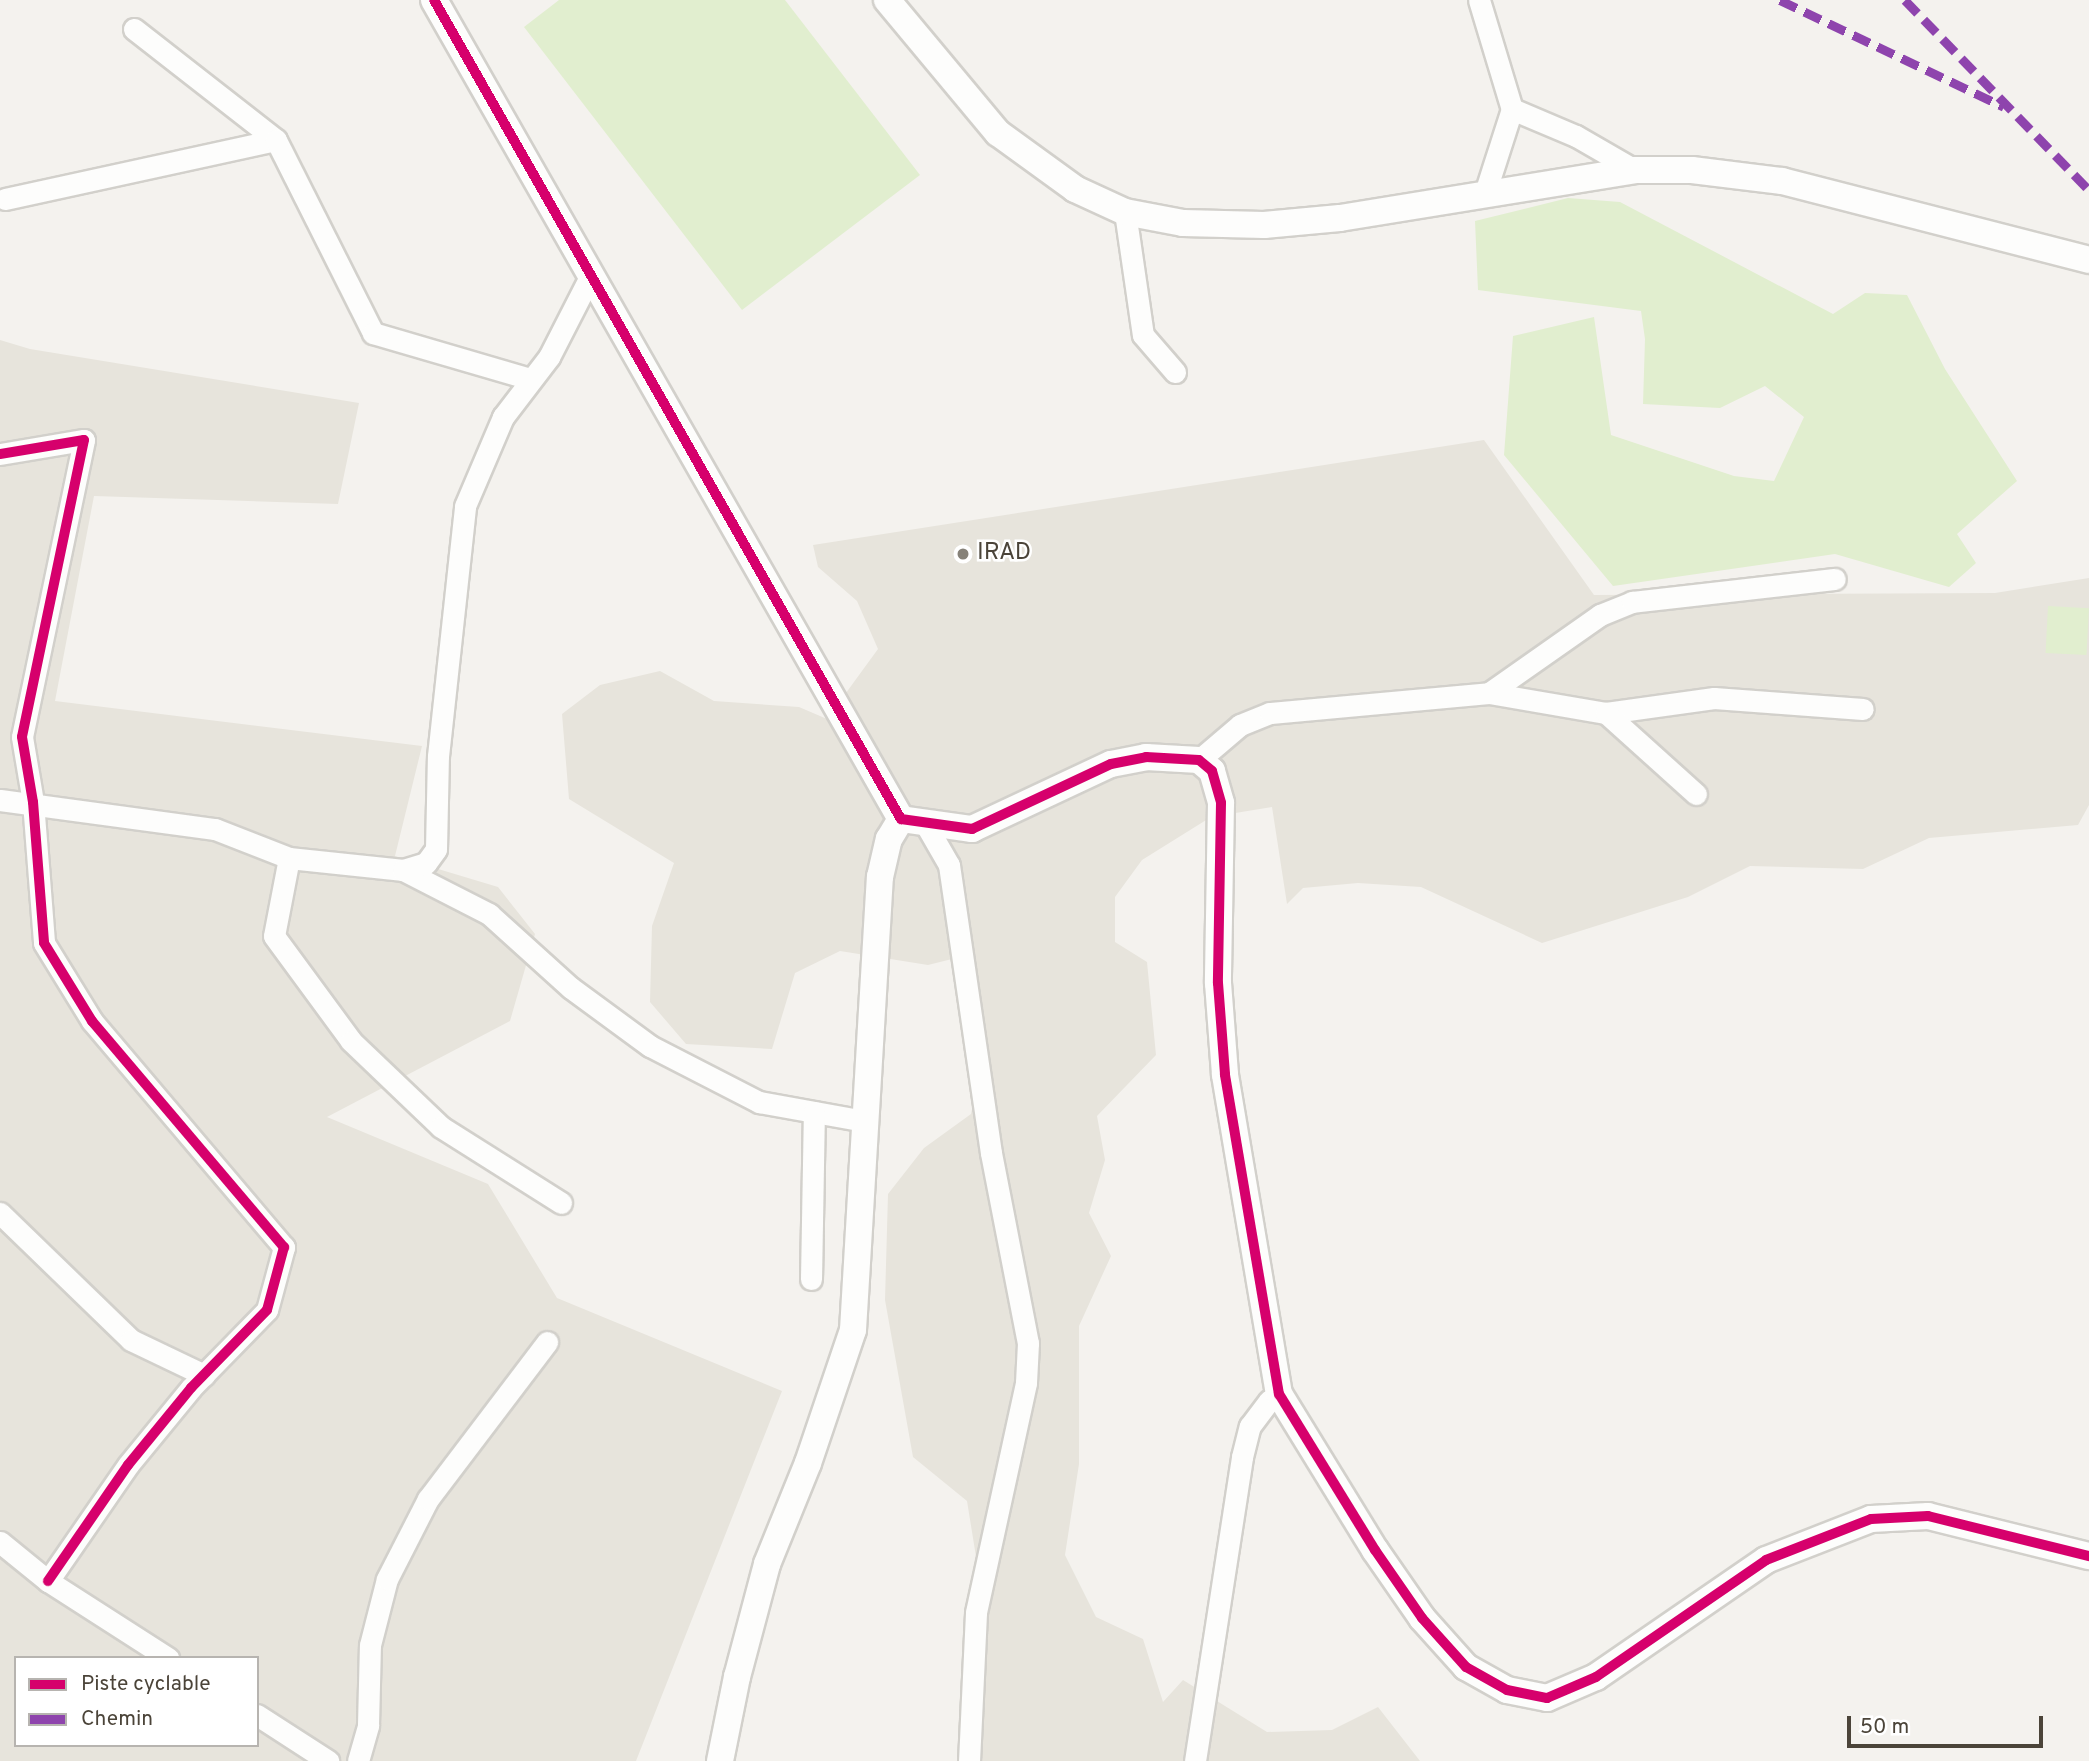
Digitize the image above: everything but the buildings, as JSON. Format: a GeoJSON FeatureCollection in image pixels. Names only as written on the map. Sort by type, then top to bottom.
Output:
{"type":"FeatureCollection","features":[{"type":"Feature","properties":{"kind":"street"},"geometry":{"type":"LineString","coordinates":[[434,0],[591,275],[914,822],[948,865],[991,1153],[1028,1343],[1026,1383],[976,1613],[969,1761]]}},
{"type":"Feature","properties":{"kind":"street"},"geometry":{"type":"LineString","coordinates":[[887,0],[998,133],[1075,189],[1125,212],[1183,223],[1264,225],[1340,218],[1485,192],[1635,170],[1692,170],[1782,181],[2089,260]]}},
{"type":"Feature","properties":{"kind":"street"},"geometry":{"type":"LineString","coordinates":[[1479,0],[1512,109],[1485,192]]}},
{"type":"Feature","properties":{"kind":"street"},"geometry":{"type":"LineString","coordinates":[[134,29],[276,140],[373,333],[530,379]]}},
{"type":"Feature","properties":{"kind":"street"},"geometry":{"type":"LineString","coordinates":[[1512,109],[1576,136],[1635,170]]}},
{"type":"Feature","properties":{"kind":"street"},"geometry":{"type":"LineString","coordinates":[[5,199],[276,140]]}},
{"type":"Feature","properties":{"kind":"street"},"geometry":{"type":"LineString","coordinates":[[1125,212],[1143,335],[1175,372]]}},
{"type":"Feature","properties":{"kind":"street"},"geometry":{"type":"LineString","coordinates":[[402,870],[426,863],[436,849],[438,756],[465,506],[503,417],[549,357],[591,275]]}},
{"type":"Feature","properties":{"kind":"street"},"geometry":{"type":"LineString","coordinates":[[0,454],[84,440],[22,737],[33,802],[44,943],[92,1021],[284,1247],[267,1311],[204,1375],[128,1465],[48,1581]]}},
{"type":"Feature","properties":{"kind":"street"},"geometry":{"type":"LineString","coordinates":[[1489,693],[1600,615],[1632,602],[1835,579]]}},
{"type":"Feature","properties":{"kind":"street"},"geometry":{"type":"LineString","coordinates":[[1199,760],[1240,725],[1270,713],[1489,693],[1606,713],[1661,702],[1714,698],[1863,709]]}},
{"type":"Feature","properties":{"kind":"street"},"geometry":{"type":"LineString","coordinates":[[1606,713],[1696,794]]}},
{"type":"Feature","properties":{"kind":"street"},"geometry":{"type":"LineString","coordinates":[[720,1761],[737,1677],[767,1564],[808,1463],[853,1330],[880,877],[888,839],[914,822],[972,829],[1111,764],[1146,757],[1199,760],[1212,771],[1220,803],[1218,983],[1225,1075],[1279,1394],[1375,1550],[1422,1618],[1466,1667],[1507,1690],[1547,1698],[1596,1677],[1766,1560],[1871,1519],[1928,1516],[2089,1556]]}},
{"type":"Feature","properties":{"kind":"street"},"geometry":{"type":"LineString","coordinates":[[0,800],[33,802],[215,829],[289,858],[402,870],[489,914],[571,988],[650,1046],[759,1102],[865,1121]]}},
{"type":"Feature","properties":{"kind":"street"},"geometry":{"type":"LineString","coordinates":[[289,858],[275,936],[351,1041],[441,1127],[561,1203]]}},
{"type":"Feature","properties":{"kind":"street"},"geometry":{"type":"LineString","coordinates":[[811,1279],[814,1112]]}},
{"type":"Feature","properties":{"kind":"street"},"geometry":{"type":"LineString","coordinates":[[0,1213],[131,1340],[204,1375]]}},
{"type":"Feature","properties":{"kind":"street"},"geometry":{"type":"LineString","coordinates":[[358,1761],[368,1725],[370,1645],[387,1579],[428,1499],[547,1342]]}},
{"type":"Feature","properties":{"kind":"street"},"geometry":{"type":"LineString","coordinates":[[1195,1761],[1242,1457],[1250,1426],[1279,1394]]}},
{"type":"Feature","properties":{"kind":"street"},"geometry":{"type":"LineString","coordinates":[[0,1542],[48,1581],[165,1656]]}},
{"type":"Feature","properties":{"kind":"street"},"geometry":{"type":"LineString","coordinates":[[259,1716],[328,1761]]}},
{"type":"Feature","properties":{"kind":"shaded area"},"geometry":{"type":"Polygon","coordinates":[[[0,340],[30,349],[359,403],[338,504],[94,496],[55,701],[422,746],[395,856],[498,887],[535,934],[510,1021],[327,1117],[488,1184],[557,1298],[782,1391],[636,1761],[0,1761],[0,340]]]}},
{"type":"Feature","properties":{"kind":"shaded area"},"geometry":{"type":"Polygon","coordinates":[[[1484,440],[1594,595],[1995,593],[2089,578],[2089,805],[2078,825],[1929,838],[1863,869],[1750,866],[1688,897],[1542,943],[1421,887],[1358,883],[1303,888],[1287,904],[1272,807],[1211,817],[1142,860],[1115,897],[1115,942],[1147,962],[1156,1055],[1097,1116],[1105,1160],[1089,1213],[1111,1256],[1079,1326],[1079,1464],[1065,1555],[1096,1617],[1143,1639],[1163,1702],[1183,1680],[1267,1732],[1332,1730],[1378,1707],[1420,1761],[957,1761],[978,1569],[967,1501],[913,1457],[885,1300],[888,1194],[924,1148],[971,1114],[985,1046],[964,956],[928,965],[840,951],[795,973],[772,1049],[686,1044],[650,1002],[652,926],[674,863],[569,799],[562,714],[600,685],[660,671],[714,701],[799,707],[827,719],[878,649],[857,601],[818,567],[813,545],[1484,440]]]}},
{"type":"Feature","properties":{"kind":"green space"},"geometry":{"type":"Polygon","coordinates":[[[559,0],[785,0],[920,175],[742,310],[524,27],[559,0]]]}},
{"type":"Feature","properties":{"kind":"green space"},"geometry":{"type":"Polygon","coordinates":[[[1568,198],[1620,202],[1833,314],[1865,293],[1907,295],[1945,369],[2017,481],[1957,534],[1976,563],[1949,587],[1835,554],[1613,586],[1504,455],[1513,336],[1594,317],[1611,435],[1734,476],[1774,481],[1804,417],[1765,386],[1720,408],[1643,404],[1645,339],[1641,311],[1478,290],[1475,221],[1568,198]]]}},
{"type":"Feature","properties":{"kind":"green space"},"geometry":{"type":"Polygon","coordinates":[[[2048,606],[2089,608],[2086,655],[2046,653],[2048,606]]]}},
{"type":"Feature","properties":{"kind":"marked path"},"geometry":{"type":"LineString","coordinates":[[1780,0],[2004,107]]}},
{"type":"Feature","properties":{"kind":"marked path"},"geometry":{"type":"LineString","coordinates":[[1905,0],[2089,190]]}},
{"type":"Feature","properties":{"kind":"cycle path"},"geometry":{"type":"LineString","coordinates":[[434,0],[901,819],[972,829],[1111,764],[1146,757],[1199,760],[1212,771],[1221,803],[1218,983],[1225,1075],[1279,1394],[1375,1550],[1422,1618],[1466,1667],[1507,1690],[1547,1698],[1596,1677],[1766,1560],[1871,1519],[1928,1516],[2089,1556]]}},
{"type":"Feature","properties":{"kind":"cycle path"},"geometry":{"type":"LineString","coordinates":[[0,454],[84,440],[22,737],[33,802],[44,943],[92,1021],[284,1247],[267,1310],[191,1388],[128,1465],[48,1581]]}},
{"type":"Feature","properties":{"kind":"place","name":"IRAD"},"geometry":{"type":"Point","coordinates":[963,554]}}]}
